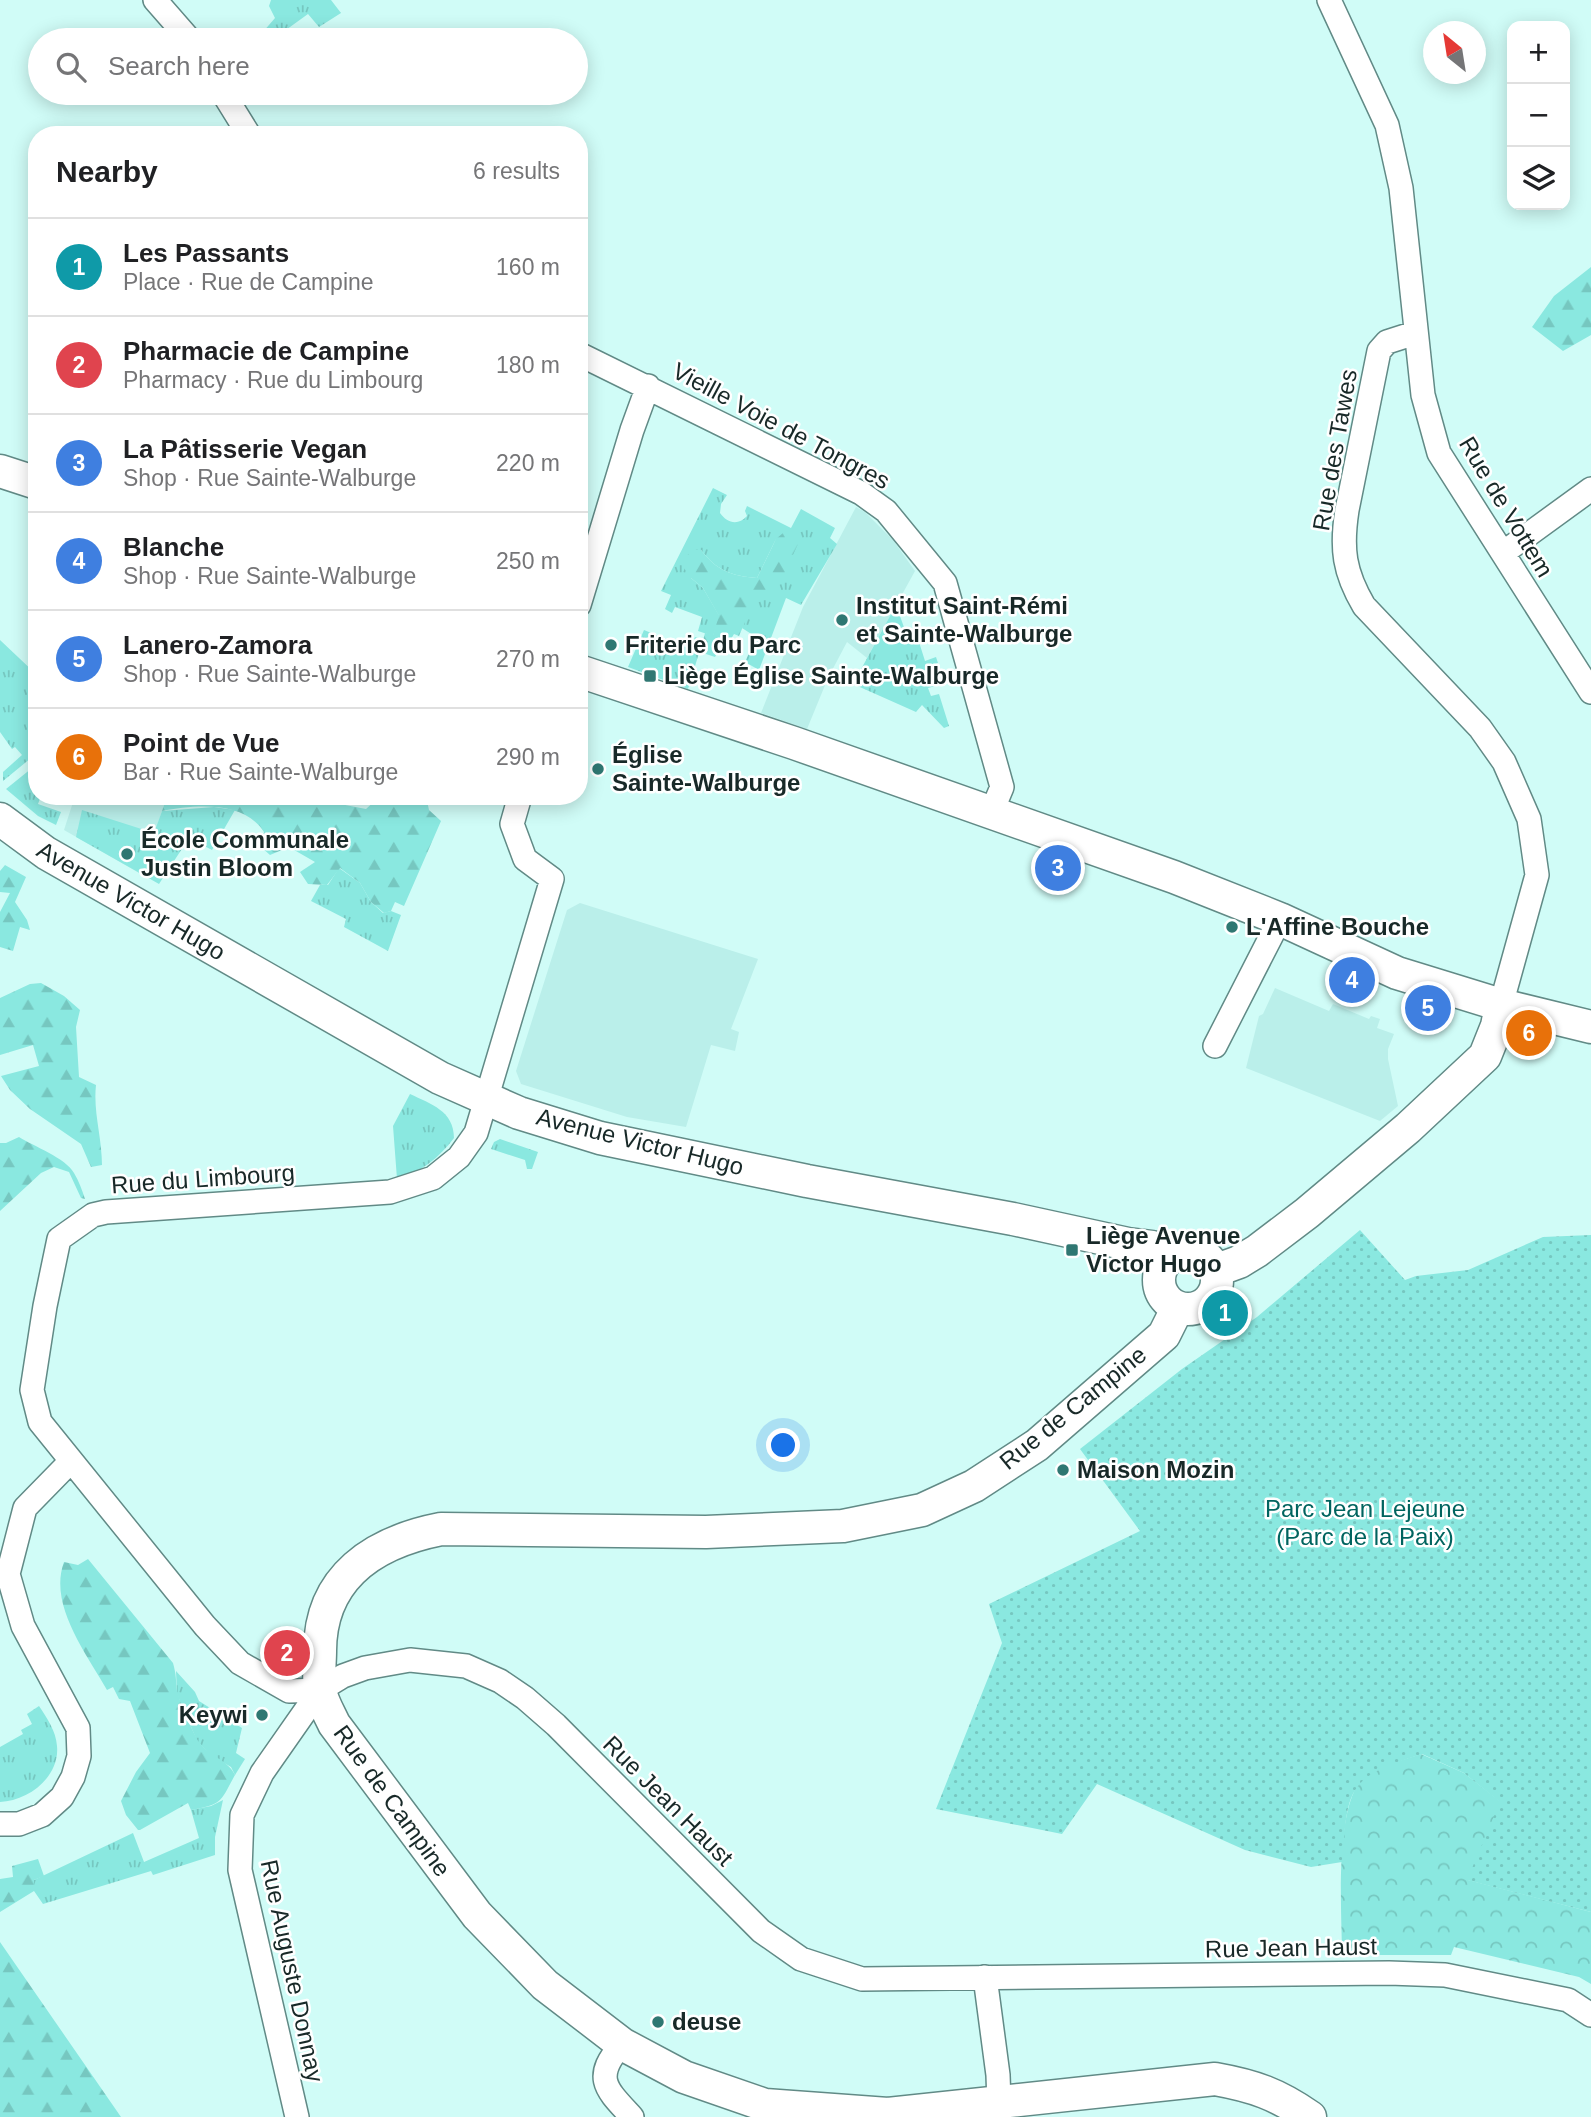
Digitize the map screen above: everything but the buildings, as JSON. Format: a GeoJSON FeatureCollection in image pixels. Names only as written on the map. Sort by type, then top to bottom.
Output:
{"type":"FeatureCollection","features":[{"type":"Feature","properties":{"kind":"street"},"geometry":{"type":"LineString","coordinates":[[155,0],[180,28]]}},
{"type":"Feature","properties":{"kind":"street"},"geometry":{"type":"LineString","coordinates":[[1329,0],[1387,125],[1401,188],[1415,333]]}},
{"type":"Feature","properties":{"kind":"street"},"geometry":{"type":"LineString","coordinates":[[230,105],[243,126]]}},
{"type":"Feature","properties":{"kind":"street","name":"Rue de Vottem"},"geometry":{"type":"LineString","coordinates":[[1415,333],[1423,395],[1439,453],[1591,692]]}},
{"type":"Feature","properties":{"kind":"street","name":"Rue des Tawes"},"geometry":{"type":"LineString","coordinates":[[1415,333],[1387,342],[1379,351],[1347,510],[1345,559],[1351,583],[1364,606],[1480,728],[1504,762],[1529,819],[1537,875],[1501,1005]]}},
{"type":"Feature","properties":{"kind":"street","name":"Vieille Voie de Tongres"},"geometry":{"type":"LineString","coordinates":[[588,358],[861,494],[886,511],[905,532],[945,583],[1002,787],[992,811]]}},
{"type":"Feature","properties":{"kind":"street"},"geometry":{"type":"LineString","coordinates":[[588,575],[648,386]]}},
{"type":"Feature","properties":{"kind":"street"},"geometry":{"type":"LineString","coordinates":[[0,471],[28,479]]}},
{"type":"Feature","properties":{"kind":"street"},"geometry":{"type":"LineString","coordinates":[[0,485],[28,492]]}},
{"type":"Feature","properties":{"kind":"street"},"geometry":{"type":"LineString","coordinates":[[1503,553],[1591,489]]}},
{"type":"Feature","properties":{"kind":"street"},"geometry":{"type":"LineString","coordinates":[[588,674],[992,811],[1174,877],[1280,919],[1396,973],[1501,1005],[1591,1027]]}},
{"type":"Feature","properties":{"kind":"street","name":"Rue du Limbourg"},"geometry":{"type":"LineString","coordinates":[[320,1690],[289,1691],[240,1663],[205,1626],[40,1422],[32,1390],[59,1240],[93,1214],[106,1212],[390,1192],[433,1178],[459,1157],[476,1133],[552,879],[525,859],[512,824],[517,805]]}},
{"type":"Feature","properties":{"kind":"street","name":"Avenue Victor Hugo"},"geometry":{"type":"LineString","coordinates":[[0,819],[46,853],[440,1079],[519,1113],[600,1138],[1152,1247],[1175,1254]]}},
{"type":"Feature","properties":{"kind":"street"},"geometry":{"type":"LineString","coordinates":[[1215,1046],[1280,919]]}},
{"type":"Feature","properties":{"kind":"street"},"geometry":{"type":"LineString","coordinates":[[1217,1270],[1258,1251],[1307,1213],[1408,1128],[1476,1065],[1485,1056],[1497,1026],[1501,1005]]}},
{"type":"Feature","properties":{"kind":"street","name":"Avenue Victor Hugo"},"geometry":{"type":"LineString","coordinates":[[1099,1238],[1126,1260],[1158,1280]]}},
{"type":"Feature","properties":{"kind":"street"},"geometry":{"type":"LineString","coordinates":[[1194,1252],[1203,1256],[1217,1270],[1215,1290],[1210,1299],[1194,1309],[1177,1309],[1160,1291],[1160,1269],[1166,1260],[1175,1254],[1194,1252]]}},
{"type":"Feature","properties":{"kind":"street","name":"Rue de Campine"},"geometry":{"type":"LineString","coordinates":[[1177,1309],[1164,1335],[1037,1444],[974,1486],[922,1510],[843,1526],[720,1531],[441,1528],[413,1534],[386,1545],[363,1560],[342,1580],[328,1604],[320,1630],[320,1690],[334,1724],[477,1915],[545,1986],[622,2043],[684,2077],[765,2105],[889,2115],[1214,2079],[1269,2092],[1310,2117]]}},
{"type":"Feature","properties":{"kind":"street"},"geometry":{"type":"LineString","coordinates":[[0,1824],[19,1824],[42,1815],[62,1797],[73,1777],[79,1756],[78,1728],[23,1626],[8,1574],[25,1508],[70,1462]]}},
{"type":"Feature","properties":{"kind":"street","name":"Rue Jean Haust"},"geometry":{"type":"LineString","coordinates":[[320,1690],[343,1676],[365,1668],[410,1660],[466,1666],[500,1681],[545,1716],[761,1931],[801,1959],[862,1979],[1389,1973],[1445,1975],[1569,2000],[1591,2015]]}},
{"type":"Feature","properties":{"kind":"street","name":"Rue Auguste Donnay"},"geometry":{"type":"LineString","coordinates":[[297,2117],[240,1870],[243,1815],[262,1773],[320,1690]]}},
{"type":"Feature","properties":{"kind":"street"},"geometry":{"type":"LineString","coordinates":[[985,1977],[999,2104]]}},
{"type":"Feature","properties":{"kind":"street"},"geometry":{"type":"LineString","coordinates":[[622,2043],[611,2056],[604,2073],[607,2090],[632,2117]]}},
{"type":"Feature","properties":{"kind":"shaded area","name":"Institut Saint-Rémi et Sainte-Walburge"},"geometry":{"type":"Polygon","coordinates":[[[856,507],[865,512],[893,540],[915,571],[867,658],[847,642],[828,678],[807,729],[761,713],[803,607],[856,507]]]}},
{"type":"Feature","properties":{"kind":"shaded area","name":"École Communale Justin Bloom"},"geometry":{"type":"Polygon","coordinates":[[[72,805],[164,805],[141,874],[64,830],[72,805]]]}},
{"type":"Feature","properties":{"kind":"shaded area"},"geometry":{"type":"Polygon","coordinates":[[[580,903],[758,959],[731,1029],[739,1032],[735,1051],[711,1045],[686,1127],[627,1117],[521,1084],[516,1071],[567,910],[580,903]]]}},
{"type":"Feature","properties":{"kind":"shaded area"},"geometry":{"type":"Polygon","coordinates":[[[1275,988],[1329,1011],[1333,1004],[1369,1019],[1371,1016],[1380,1019],[1377,1028],[1394,1034],[1388,1049],[1388,1059],[1398,1106],[1380,1121],[1246,1068],[1259,1016],[1263,1014],[1275,988]]]}},
{"type":"Feature","properties":{"kind":"green space"},"geometry":{"type":"Polygon","coordinates":[[[271,0],[331,0],[341,13],[319,27],[308,14],[289,28],[266,28],[275,18],[269,6],[271,0]]]}},
{"type":"Feature","properties":{"kind":"green space"},"geometry":{"type":"Polygon","coordinates":[[[1591,267],[1591,335],[1563,351],[1532,327],[1554,296],[1591,267]]]}},
{"type":"Feature","properties":{"kind":"green space"},"geometry":{"type":"Polygon","coordinates":[[[713,488],[727,495],[721,504],[720,513],[729,521],[744,519],[747,516],[747,506],[791,528],[801,509],[835,528],[830,538],[837,544],[801,605],[786,598],[759,670],[745,662],[756,637],[742,628],[776,539],[757,578],[725,571],[712,563],[701,550],[691,578],[703,588],[720,617],[713,636],[698,631],[702,617],[675,607],[672,613],[665,609],[671,595],[661,591],[713,488]]]}},
{"type":"Feature","properties":{"kind":"green space"},"geometry":{"type":"Polygon","coordinates":[[[783,533],[794,535],[798,544],[774,596],[753,603],[739,636],[734,634],[731,639],[726,637],[715,657],[700,652],[705,633],[713,635],[719,616],[703,588],[681,564],[692,549],[701,550],[712,563],[725,571],[757,578],[776,539],[783,533]]]}},
{"type":"Feature","properties":{"kind":"green space"},"geometry":{"type":"Polygon","coordinates":[[[896,605],[910,644],[919,642],[925,661],[936,657],[943,684],[928,688],[931,696],[939,694],[949,726],[944,728],[922,705],[916,712],[853,684],[896,605]]]}},
{"type":"Feature","properties":{"kind":"green space"},"geometry":{"type":"Polygon","coordinates":[[[644,630],[690,649],[695,637],[703,640],[688,689],[628,667],[644,630]]]}},
{"type":"Feature","properties":{"kind":"green space"},"geometry":{"type":"Polygon","coordinates":[[[0,640],[28,666],[28,760],[3,781],[3,772],[22,755],[15,747],[12,749],[0,732],[0,640]]]}},
{"type":"Feature","properties":{"kind":"green space"},"geometry":{"type":"Polygon","coordinates":[[[28,771],[28,805],[41,805],[61,812],[56,825],[38,816],[6,789],[28,771]]]}},
{"type":"Feature","properties":{"kind":"green space"},"geometry":{"type":"Polygon","coordinates":[[[164,805],[345,805],[366,809],[370,805],[428,805],[429,810],[441,821],[404,906],[395,902],[391,911],[384,913],[371,902],[360,883],[340,868],[327,885],[308,884],[300,872],[315,862],[289,847],[270,855],[261,847],[264,832],[244,814],[218,807],[162,811],[164,805]]]}},
{"type":"Feature","properties":{"kind":"green space"},"geometry":{"type":"Polygon","coordinates":[[[214,807],[235,810],[212,850],[189,838],[159,884],[76,837],[82,810],[154,833],[162,811],[214,807]]]}},
{"type":"Feature","properties":{"kind":"green space"},"geometry":{"type":"Polygon","coordinates":[[[5,865],[26,877],[15,902],[30,930],[20,927],[13,951],[0,947],[0,912],[10,893],[0,892],[0,871],[5,865]]]}},
{"type":"Feature","properties":{"kind":"green space"},"geometry":{"type":"Polygon","coordinates":[[[339,868],[360,883],[371,902],[383,913],[391,911],[401,915],[388,951],[344,927],[346,919],[311,901],[320,885],[328,885],[339,868]]]}},
{"type":"Feature","properties":{"kind":"green space"},"geometry":{"type":"Polygon","coordinates":[[[41,983],[64,996],[80,1010],[76,1027],[79,1077],[96,1085],[102,1165],[91,1167],[81,1144],[30,1109],[10,1090],[1,1076],[39,1066],[33,1045],[0,1055],[0,998],[30,984],[41,983]]]}},
{"type":"Feature","properties":{"kind":"green space"},"geometry":{"type":"Polygon","coordinates":[[[410,1094],[446,1115],[454,1138],[429,1163],[397,1179],[393,1126],[410,1094]]]}},
{"type":"Feature","properties":{"kind":"green space"},"geometry":{"type":"Polygon","coordinates":[[[19,1137],[57,1157],[70,1168],[85,1199],[81,1198],[69,1172],[54,1167],[41,1173],[0,1211],[0,1143],[19,1137]]]}},
{"type":"Feature","properties":{"kind":"green space"},"geometry":{"type":"Polygon","coordinates":[[[500,1139],[538,1152],[532,1169],[527,1169],[525,1160],[491,1149],[494,1142],[500,1139]]]}},
{"type":"Feature","properties":{"kind":"green space","name":"Parc Jean Lejeune (Parc de la Paix)"},"geometry":{"type":"Polygon","coordinates":[[[1360,1230],[1405,1280],[1416,1276],[1468,1270],[1543,1237],[1591,1235],[1591,1912],[1467,1880],[1500,1802],[1464,1773],[1422,1754],[1379,1770],[1356,1788],[1346,1816],[1342,1862],[1311,1867],[1245,1850],[1097,1784],[1062,1834],[936,1809],[1002,1643],[989,1604],[1140,1531],[1080,1449],[1182,1369],[1257,1317],[1360,1230]]]}},
{"type":"Feature","properties":{"kind":"green space"},"geometry":{"type":"Polygon","coordinates":[[[88,1559],[173,1663],[178,1695],[197,1739],[203,1747],[228,1765],[235,1775],[223,1796],[215,1803],[191,1810],[188,1803],[140,1830],[126,1815],[121,1801],[136,1772],[150,1753],[130,1701],[119,1699],[113,1687],[107,1690],[72,1629],[61,1595],[60,1578],[64,1562],[78,1565],[88,1559]]]}},
{"type":"Feature","properties":{"kind":"green space"},"geometry":{"type":"Polygon","coordinates":[[[176,1671],[195,1692],[199,1701],[242,1728],[236,1753],[245,1759],[235,1775],[231,1767],[212,1756],[197,1741],[177,1694],[176,1671]]]}},
{"type":"Feature","properties":{"kind":"green space"},"geometry":{"type":"Polygon","coordinates":[[[39,1706],[55,1735],[57,1757],[53,1768],[48,1777],[31,1792],[11,1801],[0,1802],[0,1747],[23,1734],[21,1730],[32,1724],[27,1714],[39,1706]]]}},
{"type":"Feature","properties":{"kind":"green space"},"geometry":{"type":"Polygon","coordinates":[[[1421,1754],[1464,1773],[1501,1802],[1468,1880],[1591,1912],[1591,1984],[1579,1977],[1454,1947],[1451,1955],[1342,1955],[1341,1887],[1344,1832],[1355,1789],[1372,1772],[1421,1754]]]}},
{"type":"Feature","properties":{"kind":"green space"},"geometry":{"type":"Polygon","coordinates":[[[223,1800],[215,1837],[215,1855],[153,1875],[151,1871],[43,1904],[34,1891],[34,1880],[133,1833],[144,1862],[199,1838],[191,1810],[211,1806],[223,1800]]]}},
{"type":"Feature","properties":{"kind":"green space"},"geometry":{"type":"Polygon","coordinates":[[[38,1859],[44,1876],[34,1880],[34,1891],[0,1912],[0,1879],[13,1877],[12,1866],[38,1859]]]}},
{"type":"Feature","properties":{"kind":"green space"},"geometry":{"type":"Polygon","coordinates":[[[0,1942],[121,2117],[0,2117],[0,1942]]]}},
{"type":"Feature","properties":{"kind":"place","name":"Institut Saint-Rémi et Sainte-Walburge"},"geometry":{"type":"Point","coordinates":[842,620]}},
{"type":"Feature","properties":{"kind":"place","name":"Friterie du Parc"},"geometry":{"type":"Point","coordinates":[611,645]}},
{"type":"Feature","properties":{"kind":"place","name":"Liège Église Sainte-Walburge"},"geometry":{"type":"Point","coordinates":[650,676]}},
{"type":"Feature","properties":{"kind":"place","name":"Église Sainte-Walburge"},"geometry":{"type":"Point","coordinates":[598,769]}},
{"type":"Feature","properties":{"kind":"place","name":"École Communale Justin Bloom"},"geometry":{"type":"Point","coordinates":[127,854]}},
{"type":"Feature","properties":{"kind":"place","name":"La Pâtisserie Vegan"},"geometry":{"type":"Point","coordinates":[1058,868]}},
{"type":"Feature","properties":{"kind":"place","name":"L'Affine Bouche"},"geometry":{"type":"Point","coordinates":[1232,927]}},
{"type":"Feature","properties":{"kind":"place","name":"Blanche"},"geometry":{"type":"Point","coordinates":[1352,980]}},
{"type":"Feature","properties":{"kind":"place","name":"Lanero-Zamora"},"geometry":{"type":"Point","coordinates":[1428,1008]}},
{"type":"Feature","properties":{"kind":"place","name":"Point de Vue"},"geometry":{"type":"Point","coordinates":[1529,1033]}},
{"type":"Feature","properties":{"kind":"place","name":"Liège Avenue Victor Hugo"},"geometry":{"type":"Point","coordinates":[1072,1250]}},
{"type":"Feature","properties":{"kind":"place","name":"Les Passants"},"geometry":{"type":"Point","coordinates":[1225,1313]}},
{"type":"Feature","properties":{"kind":"place","name":"Maison Mozin"},"geometry":{"type":"Point","coordinates":[1063,1470]}},
{"type":"Feature","properties":{"kind":"place","name":"Pharmacie de Campine"},"geometry":{"type":"Point","coordinates":[287,1653]}},
{"type":"Feature","properties":{"kind":"place","name":"Keywi"},"geometry":{"type":"Point","coordinates":[262,1715]}},
{"type":"Feature","properties":{"kind":"place","name":"deuse"},"geometry":{"type":"Point","coordinates":[658,2022]}}]}
